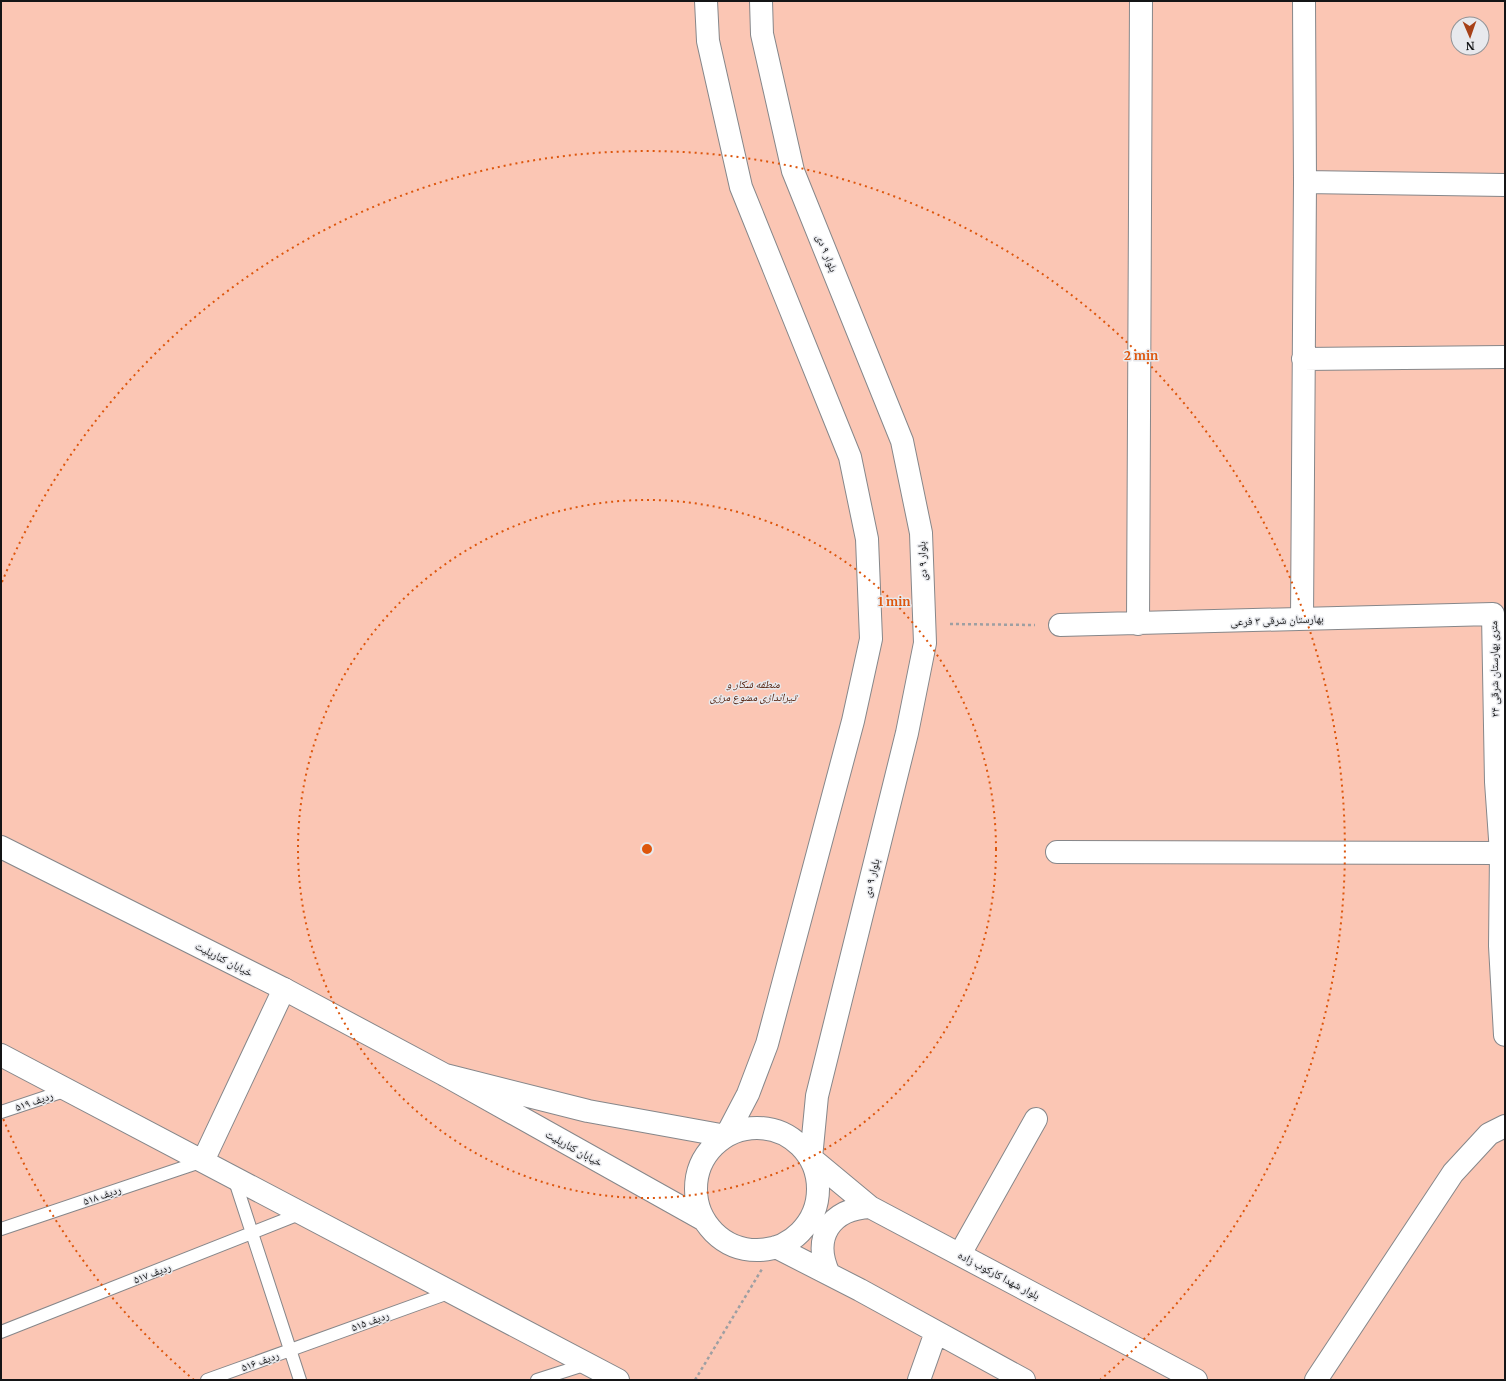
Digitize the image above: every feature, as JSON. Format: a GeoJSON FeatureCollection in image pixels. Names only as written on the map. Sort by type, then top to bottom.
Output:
{"type":"FeatureCollection","features":[{"type":"Feature","properties":{"kind":"street"},"geometry":{"type":"LineString","coordinates":[[706,1],[708,41],[741,187],[850,457],[867,539],[871,639],[853,721],[767,1044],[748,1094],[726,1136]]}},
{"type":"Feature","properties":{"kind":"street","name":"بلوار ۹ دی"},"geometry":{"type":"LineString","coordinates":[[761,1],[762,34],[793,171],[902,441],[921,533],[925,624],[925,643],[907,734],[817,1096],[811,1158]]}},
{"type":"Feature","properties":{"kind":"street"},"geometry":{"type":"LineString","coordinates":[[1138,624],[1141,1]]}},
{"type":"Feature","properties":{"kind":"street"},"geometry":{"type":"LineString","coordinates":[[1302,619],[1305,182],[1304,1]]}},
{"type":"Feature","properties":{"kind":"street"},"geometry":{"type":"LineString","coordinates":[[1305,182],[1505,185]]}},
{"type":"Feature","properties":{"kind":"street"},"geometry":{"type":"LineString","coordinates":[[1303,358],[1505,357]]}},
{"type":"Feature","properties":{"kind":"street","name":"بهارستان شرقی ۳ فرعی"},"geometry":{"type":"LineString","coordinates":[[1060,626],[1302,619],[1499,607]]}},
{"type":"Feature","properties":{"kind":"street","name":"۲۴ متری بهارستان شرقی"},"geometry":{"type":"LineString","coordinates":[[1499,607],[1500,853],[1505,1035]]}},
{"type":"Feature","properties":{"kind":"street","name":"خیابان کنارپلیت"},"geometry":{"type":"LineString","coordinates":[[1,847],[284,990],[445,1075],[704,1220]]}},
{"type":"Feature","properties":{"kind":"street"},"geometry":{"type":"LineString","coordinates":[[1057,852],[1500,853]]}},
{"type":"Feature","properties":{"kind":"street"},"geometry":{"type":"LineString","coordinates":[[203,1161],[284,990]]}},
{"type":"Feature","properties":{"kind":"street"},"geometry":{"type":"LineString","coordinates":[[1,1055],[618,1380]]}},
{"type":"Feature","properties":{"kind":"street","name":"خیابان کنارپلیت"},"geometry":{"type":"LineString","coordinates":[[445,1075],[588,1110],[726,1136]]}},
{"type":"Feature","properties":{"kind":"street"},"geometry":{"type":"LineString","coordinates":[[960,1254],[1036,1119]]}},
{"type":"Feature","properties":{"kind":"street"},"geometry":{"type":"LineString","coordinates":[[1318,1380],[1453,1173],[1489,1134],[1505,1126]]}},
{"type":"Feature","properties":{"kind":"street"},"geometry":{"type":"LineString","coordinates":[[757,1127],[773,1129],[788,1135],[801,1145],[811,1158],[818,1175],[819,1193],[815,1210],[802,1230],[792,1239],[776,1247],[760,1250],[743,1248],[728,1243],[715,1233],[704,1220],[697,1203],[696,1183],[700,1165],[710,1148],[726,1136],[740,1129],[757,1127]]}},
{"type":"Feature","properties":{"kind":"street","name":"بلوار شهدا کارکوب زاده"},"geometry":{"type":"LineString","coordinates":[[811,1158],[870,1207],[1196,1380]]}},
{"type":"Feature","properties":{"kind":"street"},"geometry":{"type":"LineString","coordinates":[[829,1274],[824,1263],[821,1250],[824,1237],[829,1226],[837,1217],[847,1211],[870,1207]]}},
{"type":"Feature","properties":{"kind":"street"},"geometry":{"type":"LineString","coordinates":[[776,1247],[829,1274],[1024,1380]]}},
{"type":"Feature","properties":{"kind":"street"},"geometry":{"type":"LineString","coordinates":[[918,1380],[936,1332]]}},
{"type":"Feature","properties":{"kind":"lane","name":"ردیف ۵۱۹"},"geometry":{"type":"LineString","coordinates":[[1,1112],[67,1090]]}},
{"type":"Feature","properties":{"kind":"lane","name":"ردیف ۵۱۸"},"geometry":{"type":"LineString","coordinates":[[1,1229],[203,1161]]}},
{"type":"Feature","properties":{"kind":"lane"},"geometry":{"type":"LineString","coordinates":[[234,1178],[300,1380]]}},
{"type":"Feature","properties":{"kind":"lane","name":"ردیف ۵۱۷"},"geometry":{"type":"LineString","coordinates":[[1,1332],[302,1213]]}},
{"type":"Feature","properties":{"kind":"lane","name":"ردیف ۵۱۵"},"geometry":{"type":"LineString","coordinates":[[290,1350],[451,1292]]}},
{"type":"Feature","properties":{"kind":"lane","name":"ردیف ۵۱۶"},"geometry":{"type":"LineString","coordinates":[[207,1380],[290,1350]]}},
{"type":"Feature","properties":{"kind":"lane"},"geometry":{"type":"LineString","coordinates":[[537,1380],[587,1364]]}},
{"type":"Feature","properties":{"kind":"path"},"geometry":{"type":"LineString","coordinates":[[925,624],[1060,626]]}},
{"type":"Feature","properties":{"kind":"path"},"geometry":{"type":"LineString","coordinates":[[695,1380],[776,1247]]}},
{"type":"Feature","properties":{"kind":"green space","name":"منطقه شکار و تیراندازی ممنوع مرزی"},"geometry":{"type":"Polygon","coordinates":[[[1,1],[1505,1],[1505,1380],[1,1380],[1,1]]]}}]}
